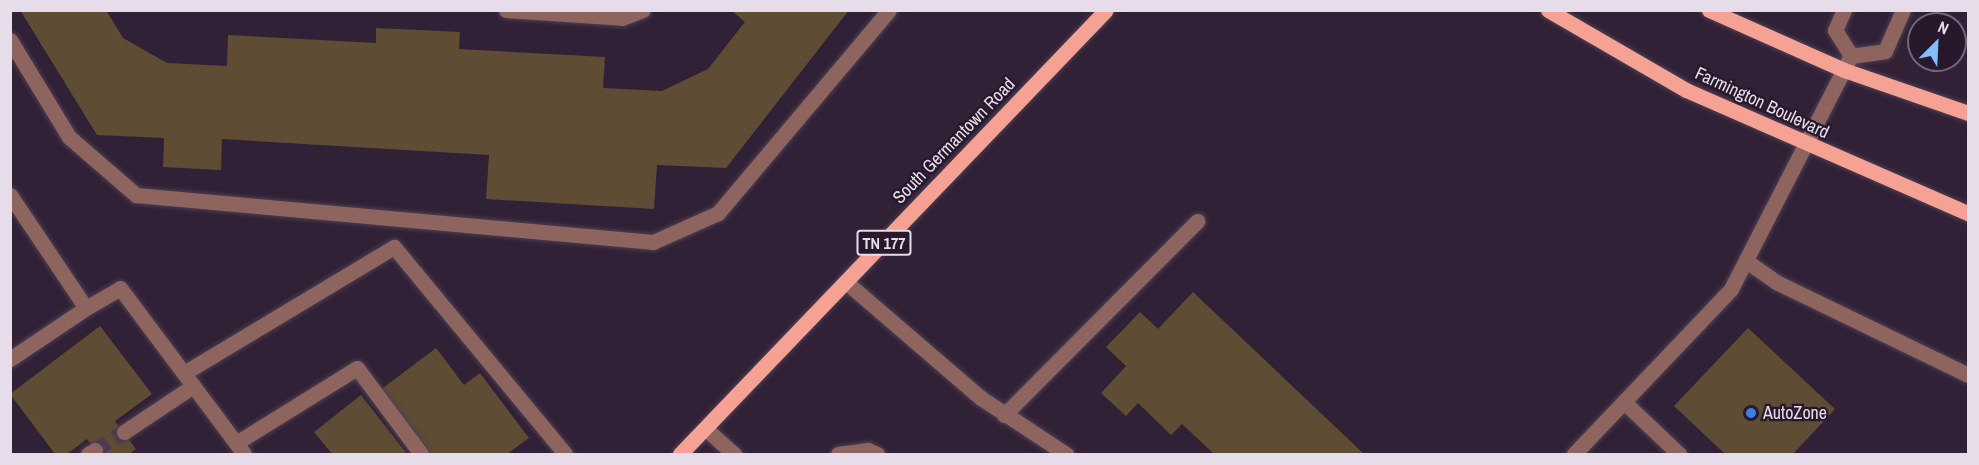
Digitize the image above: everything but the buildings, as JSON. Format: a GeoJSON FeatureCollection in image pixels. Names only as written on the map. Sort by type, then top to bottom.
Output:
{"type":"FeatureCollection","features":[{"type":"Feature","properties":{"kind":"main road","name":"South Germantown Road"},"geometry":{"type":"LineString","coordinates":[[680,454],[1106,10]]}},
{"type":"Feature","properties":{"kind":"main road","name":"Farmington Boulevard"},"geometry":{"type":"LineString","coordinates":[[1548,10],[1686,90],[1802,144],[1968,213]]}},
{"type":"Feature","properties":{"kind":"main road"},"geometry":{"type":"LineString","coordinates":[[1709,10],[1844,70],[1968,113]]}},
{"type":"Feature","properties":{"kind":"lane"},"geometry":{"type":"LineString","coordinates":[[506,10],[622,18],[643,10]]}},
{"type":"Feature","properties":{"kind":"lane"},"geometry":{"type":"LineString","coordinates":[[10,40],[69,137],[136,195],[653,242],[718,213],[890,10]]}},
{"type":"Feature","properties":{"kind":"lane"},"geometry":{"type":"LineString","coordinates":[[1844,10],[1835,30],[1851,56]]}},
{"type":"Feature","properties":{"kind":"lane"},"geometry":{"type":"LineString","coordinates":[[1851,56],[1885,51],[1903,10]]}},
{"type":"Feature","properties":{"kind":"lane"},"geometry":{"type":"LineString","coordinates":[[1574,454],[1731,290],[1749,263],[1802,144],[1851,56]]}},
{"type":"Feature","properties":{"kind":"lane"},"geometry":{"type":"LineString","coordinates":[[10,195],[17,219],[86,308]]}},
{"type":"Feature","properties":{"kind":"lane"},"geometry":{"type":"LineString","coordinates":[[1004,415],[1197,221]]}},
{"type":"Feature","properties":{"kind":"lane"},"geometry":{"type":"LineString","coordinates":[[184,373],[394,247],[565,454]]}},
{"type":"Feature","properties":{"kind":"lane"},"geometry":{"type":"LineString","coordinates":[[1749,263],[1776,282],[1968,375]]}},
{"type":"Feature","properties":{"kind":"lane"},"geometry":{"type":"LineString","coordinates":[[846,282],[1004,415],[1066,454]]}},
{"type":"Feature","properties":{"kind":"lane"},"geometry":{"type":"LineString","coordinates":[[10,359],[120,288],[240,449],[357,368],[421,454]]}},
{"type":"Feature","properties":{"kind":"lane"},"geometry":{"type":"LineString","coordinates":[[124,432],[193,386]]}},
{"type":"Feature","properties":{"kind":"lane"},"geometry":{"type":"LineString","coordinates":[[1624,402],[1679,454]]}},
{"type":"Feature","properties":{"kind":"lane"},"geometry":{"type":"LineString","coordinates":[[706,429],[734,454]]}},
{"type":"Feature","properties":{"kind":"lane"},"geometry":{"type":"LineString","coordinates":[[838,454],[868,450],[877,454]]}},
{"type":"Feature","properties":{"kind":"tunnel"},"geometry":{"type":"LineString","coordinates":[[95,450],[124,432]]}},
{"type":"Feature","properties":{"kind":"place","name":"AutoZone"},"geometry":{"type":"Point","coordinates":[1751,413]}}]}
